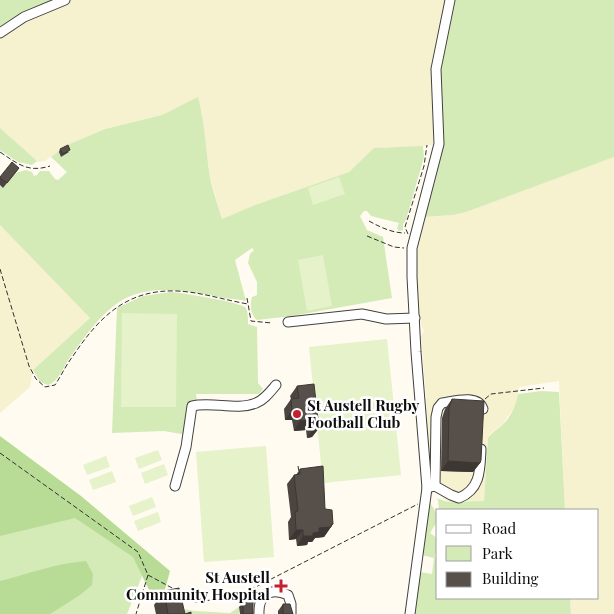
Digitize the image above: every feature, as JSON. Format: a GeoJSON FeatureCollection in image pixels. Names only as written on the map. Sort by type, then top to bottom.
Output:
{"type":"FeatureCollection","features":[{"type":"Feature","properties":{"kind":"street"},"geometry":{"type":"LineString","coordinates":[[0,33],[24,18],[65,0]]}},
{"type":"Feature","properties":{"kind":"street"},"geometry":{"type":"LineString","coordinates":[[431,487],[416,352],[412,248],[439,144],[436,69],[450,0]]}},
{"type":"Feature","properties":{"kind":"street"},"geometry":{"type":"LineString","coordinates":[[288,322],[362,314],[386,319],[415,318]]}},
{"type":"Feature","properties":{"kind":"street"},"geometry":{"type":"LineString","coordinates":[[175,486],[186,447],[192,406],[202,403],[250,405],[265,398],[276,385]]}},
{"type":"Feature","properties":{"kind":"street"},"geometry":{"type":"LineString","coordinates":[[410,614],[425,500],[431,487],[438,408],[442,404],[457,400],[477,400],[481,403],[484,410],[483,419]]}},
{"type":"Feature","properties":{"kind":"street"},"geometry":{"type":"LineString","coordinates":[[431,487],[459,498],[473,490],[480,471],[482,436]]}},
{"type":"Feature","properties":{"kind":"street"},"geometry":{"type":"LineString","coordinates":[[262,611],[261,598],[265,594],[274,592],[288,595],[291,604],[291,614]]}},
{"type":"Feature","properties":{"kind":"path"},"geometry":{"type":"LineString","coordinates":[[406,233],[405,227],[424,166],[427,145]]}},
{"type":"Feature","properties":{"kind":"path"},"geometry":{"type":"LineString","coordinates":[[0,152],[20,166],[36,169],[50,166]]}},
{"type":"Feature","properties":{"kind":"path"},"geometry":{"type":"LineString","coordinates":[[369,220],[380,227],[399,233],[406,233],[415,239]]}},
{"type":"Feature","properties":{"kind":"path"},"geometry":{"type":"LineString","coordinates":[[367,236],[394,247],[412,248]]}},
{"type":"Feature","properties":{"kind":"path"},"geometry":{"type":"LineString","coordinates":[[0,269],[29,366],[36,379],[44,387],[55,385],[72,356],[103,317],[118,305],[133,298],[146,294],[176,291],[248,304]]}},
{"type":"Feature","properties":{"kind":"path"},"geometry":{"type":"LineString","coordinates":[[247,298],[251,321],[272,323]]}},
{"type":"Feature","properties":{"kind":"path"},"geometry":{"type":"LineString","coordinates":[[481,403],[491,394],[544,388]]}},
{"type":"Feature","properties":{"kind":"path"},"geometry":{"type":"LineString","coordinates":[[0,453],[138,552],[148,576],[195,602],[236,597],[425,500]]}},
{"type":"Feature","properties":{"kind":"path"},"geometry":{"type":"LineString","coordinates":[[298,466],[299,478]]}},
{"type":"Feature","properties":{"kind":"path"},"geometry":{"type":"LineString","coordinates":[[136,614],[148,576]]}},
{"type":"Feature","properties":{"kind":"shaded area"},"geometry":{"type":"Polygon","coordinates":[[[68,0],[446,0],[433,145],[404,148],[385,147],[349,172],[255,205],[222,219],[210,177],[201,109],[176,108],[162,115],[105,129],[65,146],[45,161],[38,162],[0,128],[0,38],[31,16],[68,0]]]}},
{"type":"Feature","properties":{"kind":"shaded area"},"geometry":{"type":"Polygon","coordinates":[[[614,157],[614,614],[571,614],[570,599],[599,599],[599,509],[565,509],[559,381],[519,387],[516,405],[502,425],[490,434],[488,438],[484,501],[447,502],[429,484],[426,397],[421,336],[424,331],[421,325],[417,297],[416,257],[424,217],[466,212],[614,157]]]}},
{"type":"Feature","properties":{"kind":"shaded area"},"geometry":{"type":"Polygon","coordinates":[[[0,225],[90,318],[33,370],[30,387],[0,413],[0,225]]]}},
{"type":"Feature","properties":{"kind":"green space"},"geometry":{"type":"Polygon","coordinates":[[[0,0],[53,0],[21,14],[0,27],[0,0]]]}},
{"type":"Feature","properties":{"kind":"green space"},"geometry":{"type":"Polygon","coordinates":[[[451,0],[614,0],[614,157],[466,212],[424,217],[435,181],[442,135],[440,71],[451,0]]]}},
{"type":"Feature","properties":{"kind":"green space"},"geometry":{"type":"Polygon","coordinates":[[[198,97],[204,127],[210,178],[222,219],[255,205],[349,172],[374,148],[423,146],[424,157],[406,220],[403,224],[403,230],[399,231],[397,228],[399,223],[371,216],[367,211],[364,211],[360,216],[367,230],[383,237],[392,298],[292,316],[257,320],[253,315],[251,306],[252,297],[257,295],[257,282],[248,263],[250,254],[254,250],[252,248],[235,260],[246,301],[168,290],[155,290],[131,296],[112,307],[99,320],[81,341],[61,373],[52,383],[48,385],[40,382],[33,370],[90,318],[0,225],[0,185],[3,188],[15,173],[26,170],[32,172],[34,176],[40,171],[49,171],[58,180],[67,172],[51,157],[65,146],[105,129],[162,115],[198,97]]]}},
{"type":"Feature","properties":{"kind":"green space"},"geometry":{"type":"Polygon","coordinates":[[[0,128],[37,161],[32,165],[18,162],[0,150],[0,128]]]}},
{"type":"Feature","properties":{"kind":"green space"},"geometry":{"type":"Polygon","coordinates":[[[339,177],[345,194],[313,205],[308,188],[339,177]]]}},
{"type":"Feature","properties":{"kind":"green space"},"geometry":{"type":"Polygon","coordinates":[[[323,255],[332,306],[307,311],[298,260],[323,255]]]}},
{"type":"Feature","properties":{"kind":"green space"},"geometry":{"type":"Polygon","coordinates":[[[171,292],[223,301],[246,308],[248,324],[257,327],[258,383],[263,389],[259,394],[196,394],[197,402],[187,435],[164,431],[112,433],[117,308],[143,296],[171,292]]]}},
{"type":"Feature","properties":{"kind":"green space"},"geometry":{"type":"Polygon","coordinates":[[[122,313],[177,314],[176,407],[121,407],[122,313]]]}},
{"type":"Feature","properties":{"kind":"green space"},"geometry":{"type":"Polygon","coordinates":[[[387,339],[401,475],[323,483],[309,347],[387,339]]]}},
{"type":"Feature","properties":{"kind":"green space"},"geometry":{"type":"Polygon","coordinates":[[[541,391],[559,392],[565,509],[439,509],[436,498],[447,502],[484,501],[488,438],[510,416],[518,394],[541,391]]]}},
{"type":"Feature","properties":{"kind":"green space"},"geometry":{"type":"Polygon","coordinates":[[[0,436],[81,496],[170,571],[164,593],[151,594],[133,557],[75,518],[0,536],[0,436]]]}},
{"type":"Feature","properties":{"kind":"green space"},"geometry":{"type":"Polygon","coordinates":[[[266,446],[274,557],[204,562],[196,452],[266,446]]]}},
{"type":"Feature","properties":{"kind":"green space"},"geometry":{"type":"Polygon","coordinates":[[[158,450],[162,460],[139,469],[135,458],[158,450]]]}},
{"type":"Feature","properties":{"kind":"green space"},"geometry":{"type":"Polygon","coordinates":[[[0,454],[136,553],[142,576],[127,614],[0,614],[0,454]]]}},
{"type":"Feature","properties":{"kind":"green space"},"geometry":{"type":"Polygon","coordinates":[[[106,456],[110,467],[87,475],[83,465],[106,456]]]}},
{"type":"Feature","properties":{"kind":"green space"},"geometry":{"type":"Polygon","coordinates":[[[164,464],[168,475],[145,484],[141,473],[164,464]]]}},
{"type":"Feature","properties":{"kind":"green space"},"geometry":{"type":"Polygon","coordinates":[[[112,471],[116,482],[93,490],[89,480],[112,471]]]}},
{"type":"Feature","properties":{"kind":"green space"},"geometry":{"type":"Polygon","coordinates":[[[152,497],[156,507],[133,516],[129,506],[152,497]]]}},
{"type":"Feature","properties":{"kind":"green space"},"geometry":{"type":"Polygon","coordinates":[[[429,502],[433,506],[436,515],[436,523],[430,533],[436,538],[436,599],[570,599],[571,614],[415,614],[420,572],[432,574],[434,558],[422,555],[429,502]]]}},
{"type":"Feature","properties":{"kind":"green space"},"geometry":{"type":"Polygon","coordinates":[[[158,512],[161,522],[138,531],[134,521],[158,512]]]}},
{"type":"Feature","properties":{"kind":"green space"},"geometry":{"type":"Polygon","coordinates":[[[86,561],[93,574],[92,585],[50,614],[0,614],[0,581],[53,566],[86,561]]]}},
{"type":"Feature","properties":{"kind":"green space"},"geometry":{"type":"Polygon","coordinates":[[[170,607],[230,613],[239,607],[239,614],[186,614],[170,607]]]}},
{"type":"Feature","properties":{"kind":"building"},"geometry":{"type":"Polygon","coordinates":[[[68,145],[70,150],[63,154],[60,149],[68,145]]]}},
{"type":"Feature","properties":{"kind":"building"},"geometry":{"type":"Polygon","coordinates":[[[12,162],[19,168],[7,183],[0,177],[12,162]]]}},
{"type":"Feature","properties":{"kind":"building"},"geometry":{"type":"Polygon","coordinates":[[[314,384],[319,428],[314,428],[313,420],[300,421],[299,410],[292,411],[291,399],[299,398],[297,386],[314,384]]]}},
{"type":"Feature","properties":{"kind":"building"},"geometry":{"type":"Polygon","coordinates":[[[452,399],[484,401],[480,463],[448,461],[449,408],[452,399]]]}},
{"type":"Feature","properties":{"kind":"building"},"geometry":{"type":"Polygon","coordinates":[[[323,466],[325,509],[332,510],[333,524],[331,527],[319,528],[319,532],[313,533],[313,536],[303,536],[303,530],[296,530],[295,512],[298,511],[294,475],[300,474],[300,469],[323,466]]]}},
{"type":"Feature","properties":{"kind":"building"},"geometry":{"type":"Polygon","coordinates":[[[179,588],[185,614],[168,614],[164,591],[179,588]]]}},
{"type":"Feature","properties":{"kind":"building"},"geometry":{"type":"Polygon","coordinates":[[[243,602],[253,602],[253,614],[243,614],[243,602]]]}},
{"type":"Feature","properties":{"kind":"building"},"geometry":{"type":"Polygon","coordinates":[[[283,604],[290,604],[293,614],[283,614],[283,604]]]}},
{"type":"Feature","properties":{"kind":"place","name":"St Austell Rugby Football Club"},"geometry":{"type":"Point","coordinates":[297,414]}},
{"type":"Feature","properties":{"kind":"place","name":"St Austell Community Hospital"},"geometry":{"type":"Point","coordinates":[281,586]}}]}
